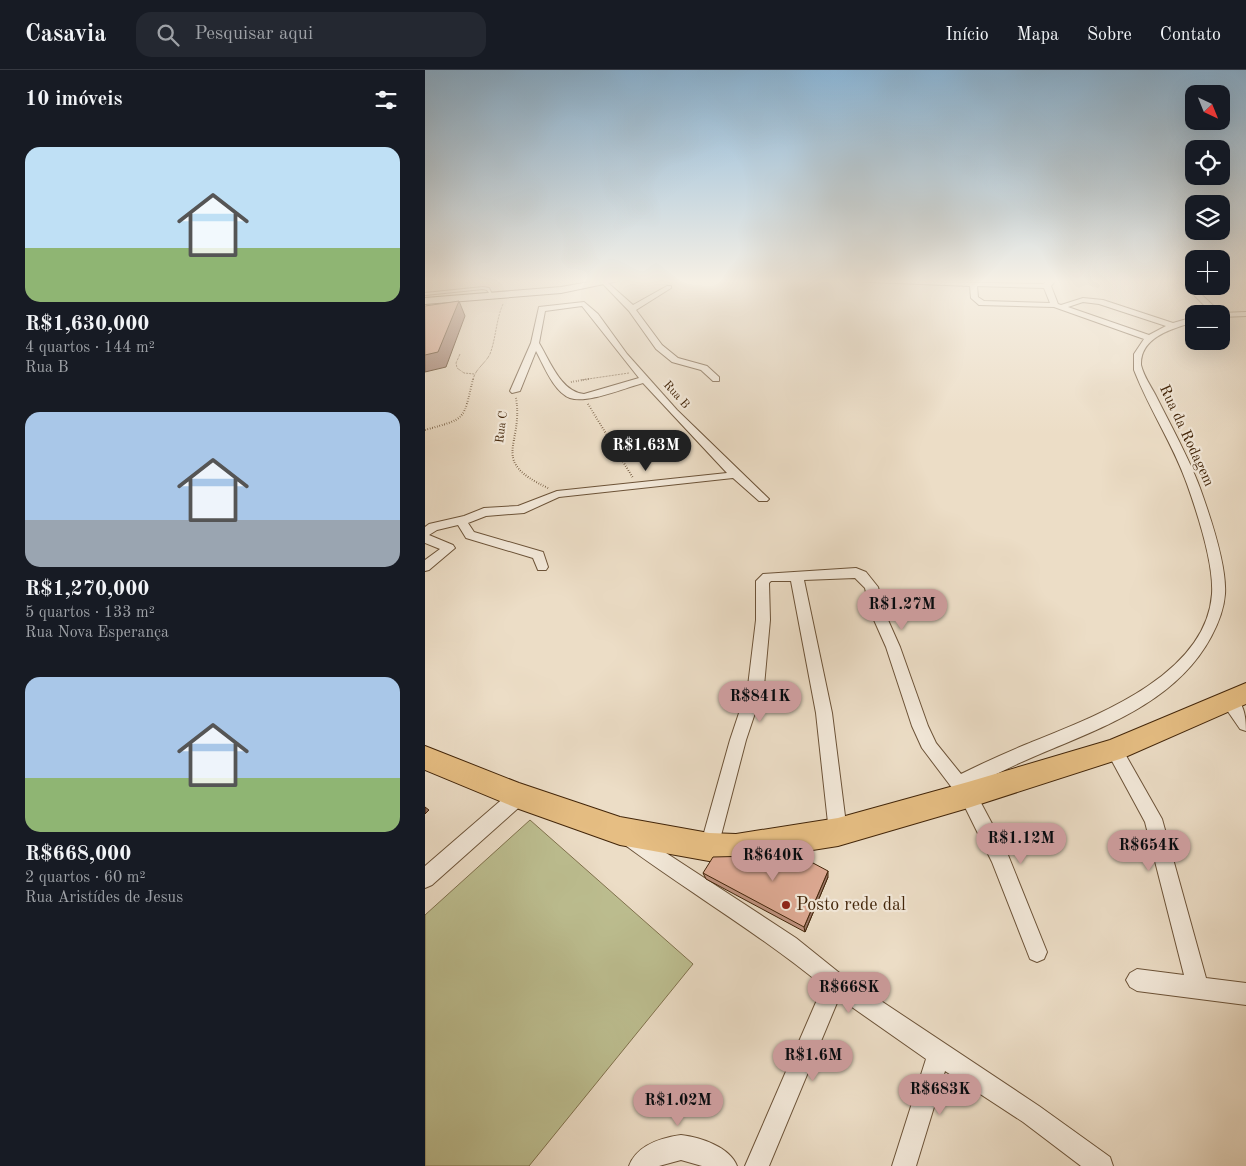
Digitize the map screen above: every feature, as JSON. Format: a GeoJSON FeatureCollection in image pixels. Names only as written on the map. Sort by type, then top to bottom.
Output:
{"type":"FeatureCollection","features":[{"type":"Feature","properties":{"kind":"main road"},"geometry":{"type":"LineString","coordinates":[[425,758],[519,796],[620,831],[709,847],[735,848],[839,832],[963,790],[1114,750],[1237,697]]}},
{"type":"Feature","properties":{"kind":"street","name":"Rua C"},"geometry":{"type":"LineString","coordinates":[[515,391],[535,343],[537,331]]}},
{"type":"Feature","properties":{"kind":"street","name":"Rua B"},"geometry":{"type":"LineString","coordinates":[[606,331],[641,376],[735,475],[763,499]]}},
{"type":"Feature","properties":{"kind":"street"},"geometry":{"type":"LineString","coordinates":[[648,331],[659,347],[669,356],[701,367],[716,379]]}},
{"type":"Feature","properties":{"kind":"street"},"geometry":{"type":"LineString","coordinates":[[1130,331],[1149,338],[1163,331]]}},
{"type":"Feature","properties":{"kind":"street","name":"Rua da Rodagem"},"geometry":{"type":"LineString","coordinates":[[963,790],[1008,760],[1095,723],[1147,695],[1168,680],[1185,663],[1208,629],[1218,598],[1215,566],[1197,498],[1184,464],[1150,393],[1140,377],[1136,364],[1138,351],[1149,338]]}},
{"type":"Feature","properties":{"kind":"street"},"geometry":{"type":"LineString","coordinates":[[535,343],[559,384],[570,396],[583,397],[641,376]]}},
{"type":"Feature","properties":{"kind":"street"},"geometry":{"type":"LineString","coordinates":[[425,532],[433,527],[461,521],[484,512],[521,510],[553,496],[569,493],[735,475]]}},
{"type":"Feature","properties":{"kind":"street"},"geometry":{"type":"LineString","coordinates":[[461,521],[468,533],[503,546],[539,555],[542,567]]}},
{"type":"Feature","properties":{"kind":"street"},"geometry":{"type":"LineString","coordinates":[[425,567],[468,533]]}},
{"type":"Feature","properties":{"kind":"street"},"geometry":{"type":"LineString","coordinates":[[425,538],[449,548]]}},
{"type":"Feature","properties":{"kind":"street"},"geometry":{"type":"LineString","coordinates":[[709,847],[738,740],[756,686],[763,620],[761,584],[764,579],[774,577],[849,572],[861,575],[869,584],[877,611],[893,647],[920,726],[930,748],[963,790],[999,857],[1037,952]]}},
{"type":"Feature","properties":{"kind":"street"},"geometry":{"type":"LineString","coordinates":[[797,576],[824,713],[839,832]]}},
{"type":"Feature","properties":{"kind":"street"},"geometry":{"type":"LineString","coordinates":[[1237,697],[1246,724]]}},
{"type":"Feature","properties":{"kind":"street"},"geometry":{"type":"LineString","coordinates":[[1114,750],[1153,818],[1198,989]]}},
{"type":"Feature","properties":{"kind":"street"},"geometry":{"type":"LineString","coordinates":[[425,878],[519,796]]}},
{"type":"Feature","properties":{"kind":"street"},"geometry":{"type":"LineString","coordinates":[[620,831],[685,878],[789,946],[835,982],[939,1054],[1031,1114],[1101,1166]]}},
{"type":"Feature","properties":{"kind":"street"},"geometry":{"type":"LineString","coordinates":[[1137,980],[1246,994]]}},
{"type":"Feature","properties":{"kind":"street"},"geometry":{"type":"LineString","coordinates":[[757,1166],[835,982]]}},
{"type":"Feature","properties":{"kind":"street"},"geometry":{"type":"LineString","coordinates":[[904,1166],[939,1054]]}},
{"type":"Feature","properties":{"kind":"street"},"geometry":{"type":"LineString","coordinates":[[641,1166],[650,1156],[674,1147],[689,1147],[725,1166]]}},
{"type":"Feature","properties":{"kind":"path"},"geometry":{"type":"LineString","coordinates":[[425,430],[457,421],[461,417],[468,402],[474,374],[489,356],[496,331]]}},
{"type":"Feature","properties":{"kind":"path"},"geometry":{"type":"LineString","coordinates":[[460,354],[456,363],[457,368],[464,374],[474,374]]}},
{"type":"Feature","properties":{"kind":"path"},"geometry":{"type":"LineString","coordinates":[[559,384],[641,376]]}},
{"type":"Feature","properties":{"kind":"path","name":"Rua C"},"geometry":{"type":"LineString","coordinates":[[515,391],[519,415],[511,456],[515,465],[531,480],[548,488],[569,493]]}},
{"type":"Feature","properties":{"kind":"path"},"geometry":{"type":"LineString","coordinates":[[583,397],[637,486]]}},
{"type":"Feature","properties":{"kind":"green space"},"geometry":{"type":"Polygon","coordinates":[[[530,820],[693,964],[529,1166],[425,1166],[425,915],[530,820]]]}},
{"type":"Feature","properties":{"kind":"building"},"geometry":{"type":"Polygon","coordinates":[[[425,331],[447,331],[438,352],[425,355],[425,331]]]}},
{"type":"Feature","properties":{"kind":"building","name":"Posto rede dal"},"geometry":{"type":"Polygon","coordinates":[[[798,855],[828,871],[804,927],[703,873],[713,857],[798,855]]]}},
{"type":"Feature","properties":{"kind":"place","name":"Posto rede dal"},"geometry":{"type":"Point","coordinates":[786,905]}}]}
